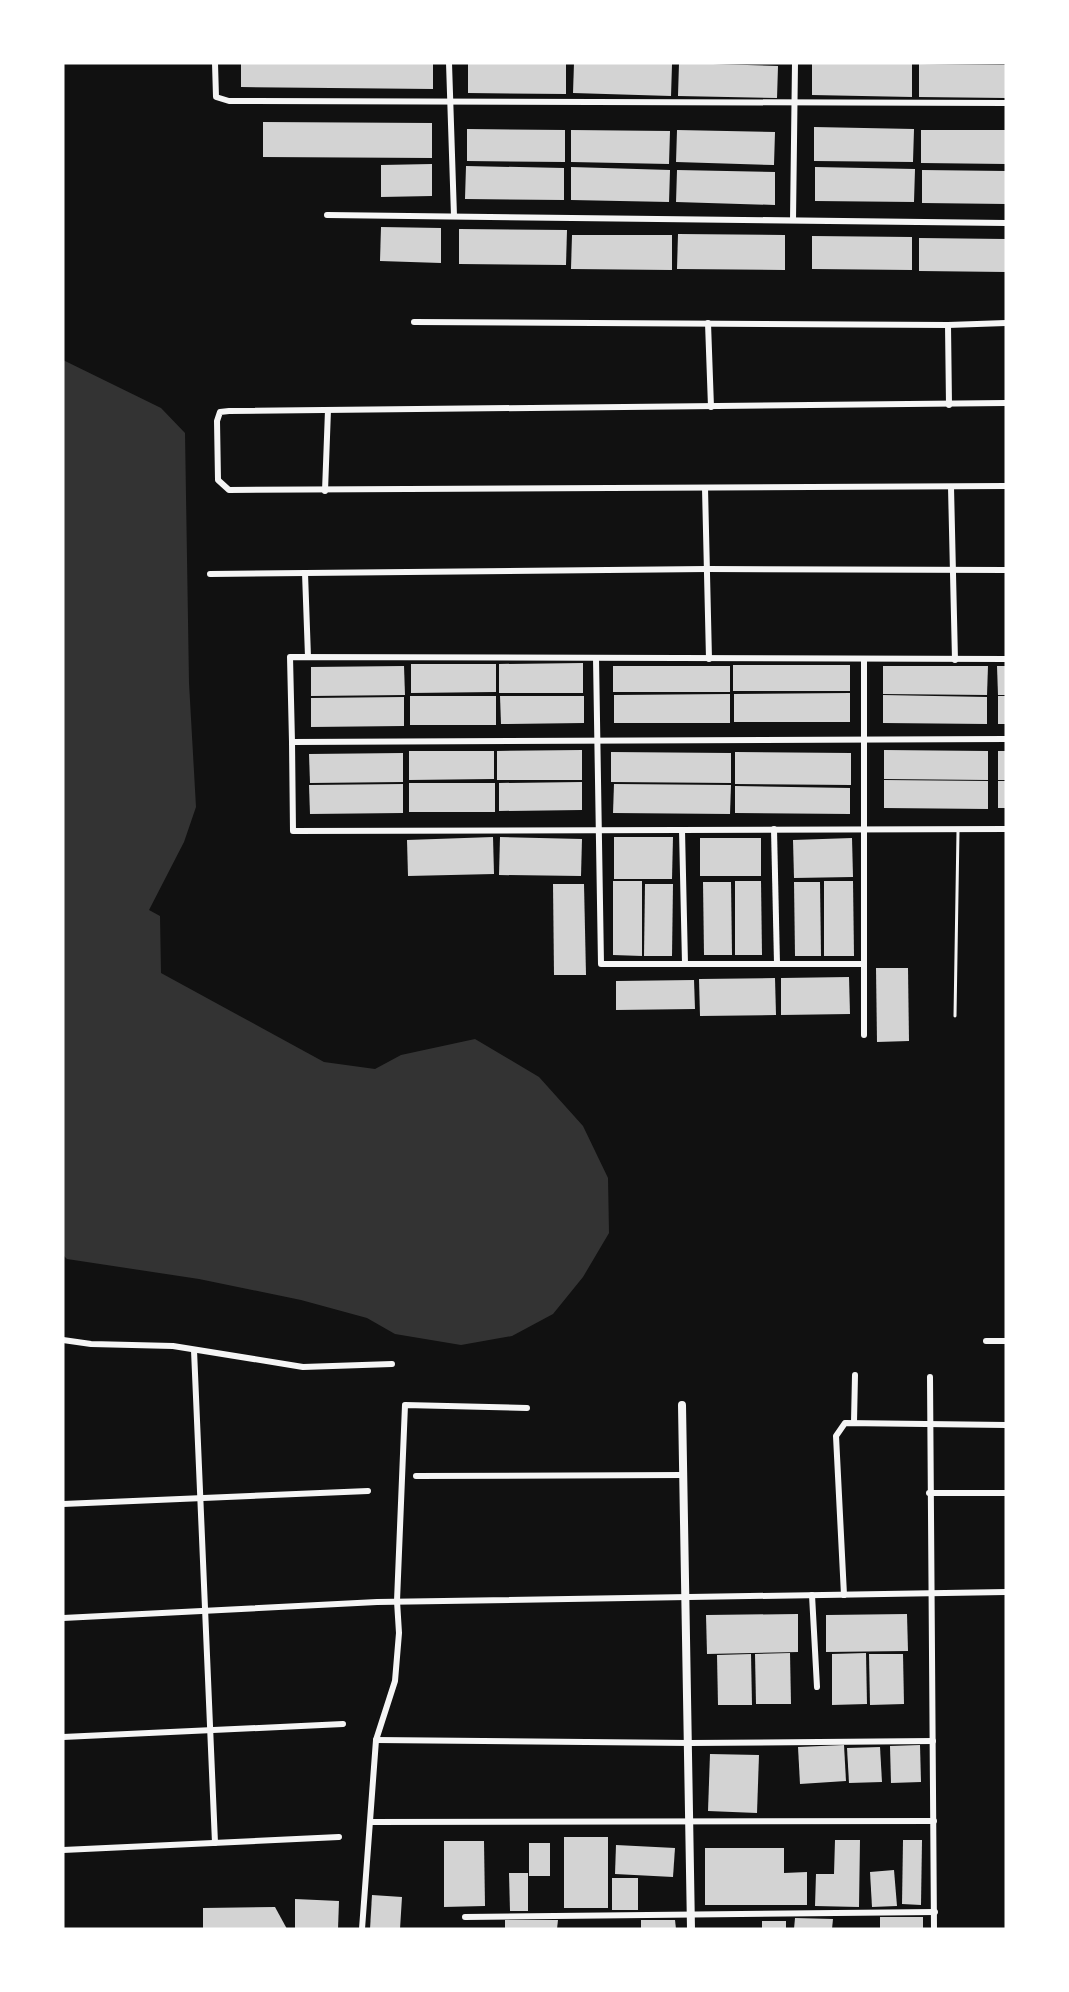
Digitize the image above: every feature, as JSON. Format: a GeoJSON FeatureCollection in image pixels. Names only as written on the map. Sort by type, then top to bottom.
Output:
{"type":"FeatureCollection","features":[{"type":"Feature","properties":{"kind":"street"},"geometry":{"type":"LineString","coordinates":[[215,63],[216,97],[229,101],[450,100],[1006,104]]}},
{"type":"Feature","properties":{"kind":"street"},"geometry":{"type":"LineString","coordinates":[[449,63],[454,216]]}},
{"type":"Feature","properties":{"kind":"street"},"geometry":{"type":"LineString","coordinates":[[793,220],[795,63]]}},
{"type":"Feature","properties":{"kind":"street"},"geometry":{"type":"LineString","coordinates":[[327,215],[1006,223]]}},
{"type":"Feature","properties":{"kind":"street"},"geometry":{"type":"LineString","coordinates":[[414,322],[948,325],[1006,323]]}},
{"type":"Feature","properties":{"kind":"street"},"geometry":{"type":"LineString","coordinates":[[708,323],[711,406]]}},
{"type":"Feature","properties":{"kind":"street"},"geometry":{"type":"LineString","coordinates":[[948,325],[950,405]]}},
{"type":"Feature","properties":{"kind":"street"},"geometry":{"type":"LineString","coordinates":[[1006,404],[220,412],[217,421],[218,480],[229,490],[1006,486]]}},
{"type":"Feature","properties":{"kind":"street"},"geometry":{"type":"LineString","coordinates":[[324,491],[328,410]]}},
{"type":"Feature","properties":{"kind":"street"},"geometry":{"type":"LineString","coordinates":[[951,487],[955,660]]}},
{"type":"Feature","properties":{"kind":"street"},"geometry":{"type":"LineString","coordinates":[[705,488],[709,659]]}},
{"type":"Feature","properties":{"kind":"street"},"geometry":{"type":"LineString","coordinates":[[210,574],[707,569],[1006,570]]}},
{"type":"Feature","properties":{"kind":"street"},"geometry":{"type":"LineString","coordinates":[[305,573],[308,657]]}},
{"type":"Feature","properties":{"kind":"street"},"geometry":{"type":"LineString","coordinates":[[1006,659],[290,657],[293,831],[1006,829]]}},
{"type":"Feature","properties":{"kind":"street"},"geometry":{"type":"LineString","coordinates":[[596,658],[601,964],[864,964]]}},
{"type":"Feature","properties":{"kind":"street"},"geometry":{"type":"LineString","coordinates":[[864,660],[864,1035]]}},
{"type":"Feature","properties":{"kind":"street"},"geometry":{"type":"LineString","coordinates":[[292,742],[1006,740]]}},
{"type":"Feature","properties":{"kind":"street"},"geometry":{"type":"LineString","coordinates":[[682,830],[685,964]]}},
{"type":"Feature","properties":{"kind":"street"},"geometry":{"type":"LineString","coordinates":[[774,830],[777,964]]}},
{"type":"Feature","properties":{"kind":"street"},"geometry":{"type":"LineString","coordinates":[[63,1340],[194,1350],[303,1368],[392,1364]]}},
{"type":"Feature","properties":{"kind":"street"},"geometry":{"type":"LineString","coordinates":[[986,1341],[1006,1341]]}},
{"type":"Feature","properties":{"kind":"street"},"geometry":{"type":"LineString","coordinates":[[194,1350],[215,1843]]}},
{"type":"Feature","properties":{"kind":"street"},"geometry":{"type":"LineString","coordinates":[[854,1422],[855,1375]]}},
{"type":"Feature","properties":{"kind":"street"},"geometry":{"type":"LineString","coordinates":[[930,1377],[929,1493],[934,1929]]}},
{"type":"Feature","properties":{"kind":"street"},"geometry":{"type":"LineString","coordinates":[[682,1405],[690,1743],[691,1929]]}},
{"type":"Feature","properties":{"kind":"street"},"geometry":{"type":"LineString","coordinates":[[362,1929],[376,1740],[395,1681],[399,1633],[397,1601],[405,1406],[527,1407]]}},
{"type":"Feature","properties":{"kind":"street"},"geometry":{"type":"LineString","coordinates":[[844,1595],[836,1436],[844,1423],[1006,1425]]}},
{"type":"Feature","properties":{"kind":"street"},"geometry":{"type":"LineString","coordinates":[[416,1476],[683,1475]]}},
{"type":"Feature","properties":{"kind":"street"},"geometry":{"type":"LineString","coordinates":[[63,1504],[368,1491]]}},
{"type":"Feature","properties":{"kind":"street"},"geometry":{"type":"LineString","coordinates":[[929,1493],[1006,1493]]}},
{"type":"Feature","properties":{"kind":"street"},"geometry":{"type":"LineString","coordinates":[[63,1618],[397,1601],[1006,1592]]}},
{"type":"Feature","properties":{"kind":"street"},"geometry":{"type":"LineString","coordinates":[[812,1595],[817,1687]]}},
{"type":"Feature","properties":{"kind":"street"},"geometry":{"type":"LineString","coordinates":[[63,1737],[343,1724]]}},
{"type":"Feature","properties":{"kind":"street"},"geometry":{"type":"LineString","coordinates":[[376,1740],[690,1743],[933,1741]]}},
{"type":"Feature","properties":{"kind":"street"},"geometry":{"type":"LineString","coordinates":[[371,1822],[934,1821]]}},
{"type":"Feature","properties":{"kind":"street"},"geometry":{"type":"LineString","coordinates":[[63,1850],[339,1837]]}},
{"type":"Feature","properties":{"kind":"street"},"geometry":{"type":"LineString","coordinates":[[465,1917],[935,1912]]}},
{"type":"Feature","properties":{"kind":"lane"},"geometry":{"type":"LineString","coordinates":[[955,1016],[958,829]]}},
{"type":"Feature","properties":{"kind":"shaded area"},"geometry":{"type":"Polygon","coordinates":[[[63,360],[161,408],[185,433],[189,683],[196,807],[184,842],[149,910],[160,916],[161,973],[324,1062],[375,1069],[401,1055],[475,1039],[539,1077],[583,1126],[608,1178],[609,1233],[583,1277],[553,1314],[512,1336],[461,1345],[395,1334],[367,1318],[301,1300],[199,1279],[67,1259],[63,1255],[63,360]]]}},
{"type":"Feature","properties":{"kind":"building"},"geometry":{"type":"Polygon","coordinates":[[[241,63],[433,63],[433,89],[241,87],[241,63]]]}},
{"type":"Feature","properties":{"kind":"building"},"geometry":{"type":"Polygon","coordinates":[[[468,63],[566,63],[566,94],[468,93],[468,63]]]}},
{"type":"Feature","properties":{"kind":"building"},"geometry":{"type":"Polygon","coordinates":[[[574,63],[672,64],[671,96],[573,93],[574,63]]]}},
{"type":"Feature","properties":{"kind":"building"},"geometry":{"type":"Polygon","coordinates":[[[679,63],[778,66],[777,98],[678,96],[679,63]]]}},
{"type":"Feature","properties":{"kind":"building"},"geometry":{"type":"Polygon","coordinates":[[[812,63],[912,63],[912,97],[812,95],[812,63]]]}},
{"type":"Feature","properties":{"kind":"building"},"geometry":{"type":"Polygon","coordinates":[[[919,64],[1006,65],[1006,98],[919,97],[919,64]]]}},
{"type":"Feature","properties":{"kind":"building"},"geometry":{"type":"Polygon","coordinates":[[[263,122],[432,123],[432,158],[263,157],[263,122]]]}},
{"type":"Feature","properties":{"kind":"building"},"geometry":{"type":"Polygon","coordinates":[[[814,127],[914,129],[913,162],[814,161],[814,127]]]}},
{"type":"Feature","properties":{"kind":"building"},"geometry":{"type":"Polygon","coordinates":[[[467,129],[565,130],[565,162],[467,161],[467,129]]]}},
{"type":"Feature","properties":{"kind":"building"},"geometry":{"type":"Polygon","coordinates":[[[571,130],[670,131],[669,164],[571,162],[571,130]]]}},
{"type":"Feature","properties":{"kind":"building"},"geometry":{"type":"Polygon","coordinates":[[[677,130],[775,132],[774,165],[676,162],[677,130]]]}},
{"type":"Feature","properties":{"kind":"building"},"geometry":{"type":"Polygon","coordinates":[[[921,130],[1006,130],[1006,164],[921,163],[921,130]]]}},
{"type":"Feature","properties":{"kind":"building"},"geometry":{"type":"Polygon","coordinates":[[[432,164],[432,196],[381,197],[381,165],[432,164]]]}},
{"type":"Feature","properties":{"kind":"building"},"geometry":{"type":"Polygon","coordinates":[[[466,166],[564,168],[564,200],[465,199],[466,166]]]}},
{"type":"Feature","properties":{"kind":"building"},"geometry":{"type":"Polygon","coordinates":[[[571,167],[670,170],[669,202],[571,200],[571,167]]]}},
{"type":"Feature","properties":{"kind":"building"},"geometry":{"type":"Polygon","coordinates":[[[815,167],[915,169],[914,202],[815,201],[815,167]]]}},
{"type":"Feature","properties":{"kind":"building"},"geometry":{"type":"Polygon","coordinates":[[[677,170],[775,172],[775,205],[676,202],[677,170]]]}},
{"type":"Feature","properties":{"kind":"building"},"geometry":{"type":"Polygon","coordinates":[[[922,170],[1006,171],[1006,204],[922,203],[922,170]]]}},
{"type":"Feature","properties":{"kind":"building"},"geometry":{"type":"Polygon","coordinates":[[[381,227],[441,228],[441,263],[380,261],[381,227]]]}},
{"type":"Feature","properties":{"kind":"building"},"geometry":{"type":"Polygon","coordinates":[[[459,229],[567,230],[566,265],[459,264],[459,229]]]}},
{"type":"Feature","properties":{"kind":"building"},"geometry":{"type":"Polygon","coordinates":[[[678,234],[785,235],[785,270],[677,269],[678,234]]]}},
{"type":"Feature","properties":{"kind":"building"},"geometry":{"type":"Polygon","coordinates":[[[572,235],[672,235],[672,270],[571,269],[572,235]]]}},
{"type":"Feature","properties":{"kind":"building"},"geometry":{"type":"Polygon","coordinates":[[[812,236],[912,237],[912,270],[812,269],[812,236]]]}},
{"type":"Feature","properties":{"kind":"building"},"geometry":{"type":"Polygon","coordinates":[[[919,238],[1006,239],[1006,272],[919,271],[919,238]]]}},
{"type":"Feature","properties":{"kind":"building"},"geometry":{"type":"Polygon","coordinates":[[[583,663],[583,693],[499,693],[499,664],[583,663]]]}},
{"type":"Feature","properties":{"kind":"building"},"geometry":{"type":"Polygon","coordinates":[[[411,664],[496,664],[496,692],[411,693],[411,664]]]}},
{"type":"Feature","properties":{"kind":"building"},"geometry":{"type":"Polygon","coordinates":[[[733,665],[850,665],[850,691],[733,691],[733,665]]]}},
{"type":"Feature","properties":{"kind":"building"},"geometry":{"type":"Polygon","coordinates":[[[404,666],[405,695],[311,696],[311,667],[404,666]]]}},
{"type":"Feature","properties":{"kind":"building"},"geometry":{"type":"Polygon","coordinates":[[[613,666],[730,666],[730,692],[613,692],[613,666]]]}},
{"type":"Feature","properties":{"kind":"building"},"geometry":{"type":"Polygon","coordinates":[[[883,666],[988,666],[987,695],[883,694],[883,666]]]}},
{"type":"Feature","properties":{"kind":"building"},"geometry":{"type":"Polygon","coordinates":[[[997,666],[1006,666],[1006,695],[998,695],[997,666]]]}},
{"type":"Feature","properties":{"kind":"building"},"geometry":{"type":"Polygon","coordinates":[[[850,693],[850,722],[734,722],[734,694],[850,693]]]}},
{"type":"Feature","properties":{"kind":"building"},"geometry":{"type":"Polygon","coordinates":[[[730,694],[730,723],[614,723],[614,695],[730,694]]]}},
{"type":"Feature","properties":{"kind":"building"},"geometry":{"type":"Polygon","coordinates":[[[883,695],[987,697],[987,724],[883,723],[883,695]]]}},
{"type":"Feature","properties":{"kind":"building"},"geometry":{"type":"Polygon","coordinates":[[[410,696],[496,696],[496,725],[410,725],[410,696]]]}},
{"type":"Feature","properties":{"kind":"building"},"geometry":{"type":"Polygon","coordinates":[[[500,696],[584,696],[584,723],[501,724],[500,696]]]}},
{"type":"Feature","properties":{"kind":"building"},"geometry":{"type":"Polygon","coordinates":[[[998,696],[1006,696],[1006,724],[998,724],[998,696]]]}},
{"type":"Feature","properties":{"kind":"building"},"geometry":{"type":"Polygon","coordinates":[[[404,697],[404,726],[311,727],[311,698],[404,697]]]}},
{"type":"Feature","properties":{"kind":"building"},"geometry":{"type":"Polygon","coordinates":[[[582,750],[582,780],[497,780],[497,751],[582,750]]]}},
{"type":"Feature","properties":{"kind":"building"},"geometry":{"type":"Polygon","coordinates":[[[884,750],[988,751],[988,780],[884,779],[884,750]]]}},
{"type":"Feature","properties":{"kind":"building"},"geometry":{"type":"Polygon","coordinates":[[[409,751],[494,751],[494,779],[409,780],[409,751]]]}},
{"type":"Feature","properties":{"kind":"building"},"geometry":{"type":"Polygon","coordinates":[[[998,751],[1006,751],[1006,780],[998,780],[998,751]]]}},
{"type":"Feature","properties":{"kind":"building"},"geometry":{"type":"Polygon","coordinates":[[[611,752],[731,753],[731,783],[611,782],[611,752]]]}},
{"type":"Feature","properties":{"kind":"building"},"geometry":{"type":"Polygon","coordinates":[[[735,752],[851,753],[851,785],[735,784],[735,752]]]}},
{"type":"Feature","properties":{"kind":"building"},"geometry":{"type":"Polygon","coordinates":[[[403,753],[403,782],[310,783],[309,754],[403,753]]]}},
{"type":"Feature","properties":{"kind":"building"},"geometry":{"type":"Polygon","coordinates":[[[884,780],[988,781],[988,809],[884,808],[884,780]]]}},
{"type":"Feature","properties":{"kind":"building"},"geometry":{"type":"Polygon","coordinates":[[[998,781],[1006,781],[1006,808],[998,808],[998,781]]]}},
{"type":"Feature","properties":{"kind":"building"},"geometry":{"type":"Polygon","coordinates":[[[582,782],[582,810],[499,811],[499,783],[582,782]]]}},
{"type":"Feature","properties":{"kind":"building"},"geometry":{"type":"Polygon","coordinates":[[[409,783],[495,783],[495,812],[409,812],[409,783]]]}},
{"type":"Feature","properties":{"kind":"building"},"geometry":{"type":"Polygon","coordinates":[[[403,784],[403,813],[310,814],[309,785],[403,784]]]}},
{"type":"Feature","properties":{"kind":"building"},"geometry":{"type":"Polygon","coordinates":[[[614,784],[731,785],[730,814],[613,813],[614,784]]]}},
{"type":"Feature","properties":{"kind":"building"},"geometry":{"type":"Polygon","coordinates":[[[735,786],[850,788],[850,814],[735,813],[735,786]]]}},
{"type":"Feature","properties":{"kind":"building"},"geometry":{"type":"Polygon","coordinates":[[[493,837],[494,874],[408,876],[407,840],[493,837]]]}},
{"type":"Feature","properties":{"kind":"building"},"geometry":{"type":"Polygon","coordinates":[[[500,837],[582,839],[581,876],[499,875],[500,837]]]}},
{"type":"Feature","properties":{"kind":"building"},"geometry":{"type":"Polygon","coordinates":[[[614,837],[673,837],[672,879],[614,879],[614,837]]]}},
{"type":"Feature","properties":{"kind":"building"},"geometry":{"type":"Polygon","coordinates":[[[700,838],[761,838],[761,876],[700,876],[700,838]]]}},
{"type":"Feature","properties":{"kind":"building"},"geometry":{"type":"Polygon","coordinates":[[[852,838],[853,877],[794,878],[793,840],[852,838]]]}},
{"type":"Feature","properties":{"kind":"building"},"geometry":{"type":"Polygon","coordinates":[[[613,881],[642,881],[642,956],[613,955],[613,881]]]}},
{"type":"Feature","properties":{"kind":"building"},"geometry":{"type":"Polygon","coordinates":[[[735,881],[761,881],[762,955],[735,955],[735,881]]]}},
{"type":"Feature","properties":{"kind":"building"},"geometry":{"type":"Polygon","coordinates":[[[824,881],[853,881],[854,956],[824,956],[824,881]]]}},
{"type":"Feature","properties":{"kind":"building"},"geometry":{"type":"Polygon","coordinates":[[[703,882],[731,882],[732,955],[704,955],[703,882]]]}},
{"type":"Feature","properties":{"kind":"building"},"geometry":{"type":"Polygon","coordinates":[[[794,882],[820,882],[821,956],[795,956],[794,882]]]}},
{"type":"Feature","properties":{"kind":"building"},"geometry":{"type":"Polygon","coordinates":[[[553,884],[584,884],[586,975],[554,975],[553,884]]]}},
{"type":"Feature","properties":{"kind":"building"},"geometry":{"type":"Polygon","coordinates":[[[645,884],[673,884],[672,956],[644,956],[645,884]]]}},
{"type":"Feature","properties":{"kind":"building"},"geometry":{"type":"Polygon","coordinates":[[[876,968],[908,968],[909,1041],[877,1042],[876,968]]]}},
{"type":"Feature","properties":{"kind":"building"},"geometry":{"type":"Polygon","coordinates":[[[849,977],[850,1014],[781,1015],[781,978],[849,977]]]}},
{"type":"Feature","properties":{"kind":"building"},"geometry":{"type":"Polygon","coordinates":[[[775,978],[776,1015],[700,1016],[699,979],[775,978]]]}},
{"type":"Feature","properties":{"kind":"building"},"geometry":{"type":"Polygon","coordinates":[[[694,980],[695,1009],[616,1010],[616,981],[694,980]]]}},
{"type":"Feature","properties":{"kind":"building"},"geometry":{"type":"Polygon","coordinates":[[[798,1614],[798,1652],[707,1654],[706,1615],[798,1614]]]}},
{"type":"Feature","properties":{"kind":"building"},"geometry":{"type":"Polygon","coordinates":[[[907,1614],[908,1651],[826,1652],[826,1615],[907,1614]]]}},
{"type":"Feature","properties":{"kind":"building"},"geometry":{"type":"Polygon","coordinates":[[[790,1653],[791,1704],[756,1704],[755,1654],[790,1653]]]}},
{"type":"Feature","properties":{"kind":"building"},"geometry":{"type":"Polygon","coordinates":[[[866,1653],[867,1704],[832,1705],[832,1654],[866,1653]]]}},
{"type":"Feature","properties":{"kind":"building"},"geometry":{"type":"Polygon","coordinates":[[[751,1654],[752,1705],[718,1705],[717,1655],[751,1654]]]}},
{"type":"Feature","properties":{"kind":"building"},"geometry":{"type":"Polygon","coordinates":[[[869,1654],[903,1654],[904,1704],[870,1705],[869,1654]]]}},
{"type":"Feature","properties":{"kind":"building"},"geometry":{"type":"Polygon","coordinates":[[[844,1745],[846,1781],[800,1784],[798,1747],[844,1745]]]}},
{"type":"Feature","properties":{"kind":"building"},"geometry":{"type":"Polygon","coordinates":[[[920,1745],[921,1782],[891,1783],[890,1746],[920,1745]]]}},
{"type":"Feature","properties":{"kind":"building"},"geometry":{"type":"Polygon","coordinates":[[[880,1747],[882,1782],[849,1783],[847,1748],[880,1747]]]}},
{"type":"Feature","properties":{"kind":"building"},"geometry":{"type":"Polygon","coordinates":[[[710,1754],[759,1755],[757,1813],[708,1811],[710,1754]]]}},
{"type":"Feature","properties":{"kind":"building"},"geometry":{"type":"Polygon","coordinates":[[[564,1837],[608,1837],[608,1908],[564,1908],[564,1837]]]}},
{"type":"Feature","properties":{"kind":"building"},"geometry":{"type":"Polygon","coordinates":[[[835,1840],[860,1840],[859,1907],[815,1906],[816,1874],[834,1874],[835,1840]]]}},
{"type":"Feature","properties":{"kind":"building"},"geometry":{"type":"Polygon","coordinates":[[[903,1840],[922,1840],[921,1905],[902,1904],[903,1840]]]}},
{"type":"Feature","properties":{"kind":"building"},"geometry":{"type":"Polygon","coordinates":[[[444,1841],[484,1841],[485,1906],[444,1907],[444,1841]]]}},
{"type":"Feature","properties":{"kind":"building"},"geometry":{"type":"Polygon","coordinates":[[[529,1843],[550,1843],[550,1876],[529,1876],[529,1843]]]}},
{"type":"Feature","properties":{"kind":"building"},"geometry":{"type":"Polygon","coordinates":[[[616,1845],[675,1848],[673,1877],[615,1874],[616,1845]]]}},
{"type":"Feature","properties":{"kind":"building"},"geometry":{"type":"Polygon","coordinates":[[[705,1848],[784,1848],[784,1873],[807,1872],[807,1905],[705,1905],[705,1848]]]}},
{"type":"Feature","properties":{"kind":"building"},"geometry":{"type":"Polygon","coordinates":[[[894,1870],[897,1906],[872,1907],[870,1872],[894,1870]]]}},
{"type":"Feature","properties":{"kind":"building"},"geometry":{"type":"Polygon","coordinates":[[[509,1873],[528,1873],[528,1911],[510,1911],[509,1873]]]}},
{"type":"Feature","properties":{"kind":"building"},"geometry":{"type":"Polygon","coordinates":[[[612,1878],[638,1878],[638,1910],[612,1910],[612,1878]]]}},
{"type":"Feature","properties":{"kind":"building"},"geometry":{"type":"Polygon","coordinates":[[[372,1895],[402,1897],[400,1929],[370,1929],[372,1895]]]}},
{"type":"Feature","properties":{"kind":"building"},"geometry":{"type":"Polygon","coordinates":[[[295,1899],[339,1901],[338,1929],[295,1929],[295,1899]]]}},
{"type":"Feature","properties":{"kind":"building"},"geometry":{"type":"Polygon","coordinates":[[[275,1907],[287,1929],[203,1929],[203,1908],[275,1907]]]}},
{"type":"Feature","properties":{"kind":"building"},"geometry":{"type":"Polygon","coordinates":[[[880,1917],[923,1917],[923,1929],[880,1929],[880,1917]]]}},
{"type":"Feature","properties":{"kind":"building"},"geometry":{"type":"Polygon","coordinates":[[[795,1918],[833,1919],[832,1929],[794,1929],[795,1918]]]}},
{"type":"Feature","properties":{"kind":"building"},"geometry":{"type":"Polygon","coordinates":[[[505,1920],[558,1920],[557,1929],[505,1929],[505,1920]]]}},
{"type":"Feature","properties":{"kind":"building"},"geometry":{"type":"Polygon","coordinates":[[[641,1920],[675,1920],[676,1929],[641,1929],[641,1920]]]}},
{"type":"Feature","properties":{"kind":"building"},"geometry":{"type":"Polygon","coordinates":[[[762,1921],[786,1921],[786,1929],[762,1929],[762,1921]]]}}]}
